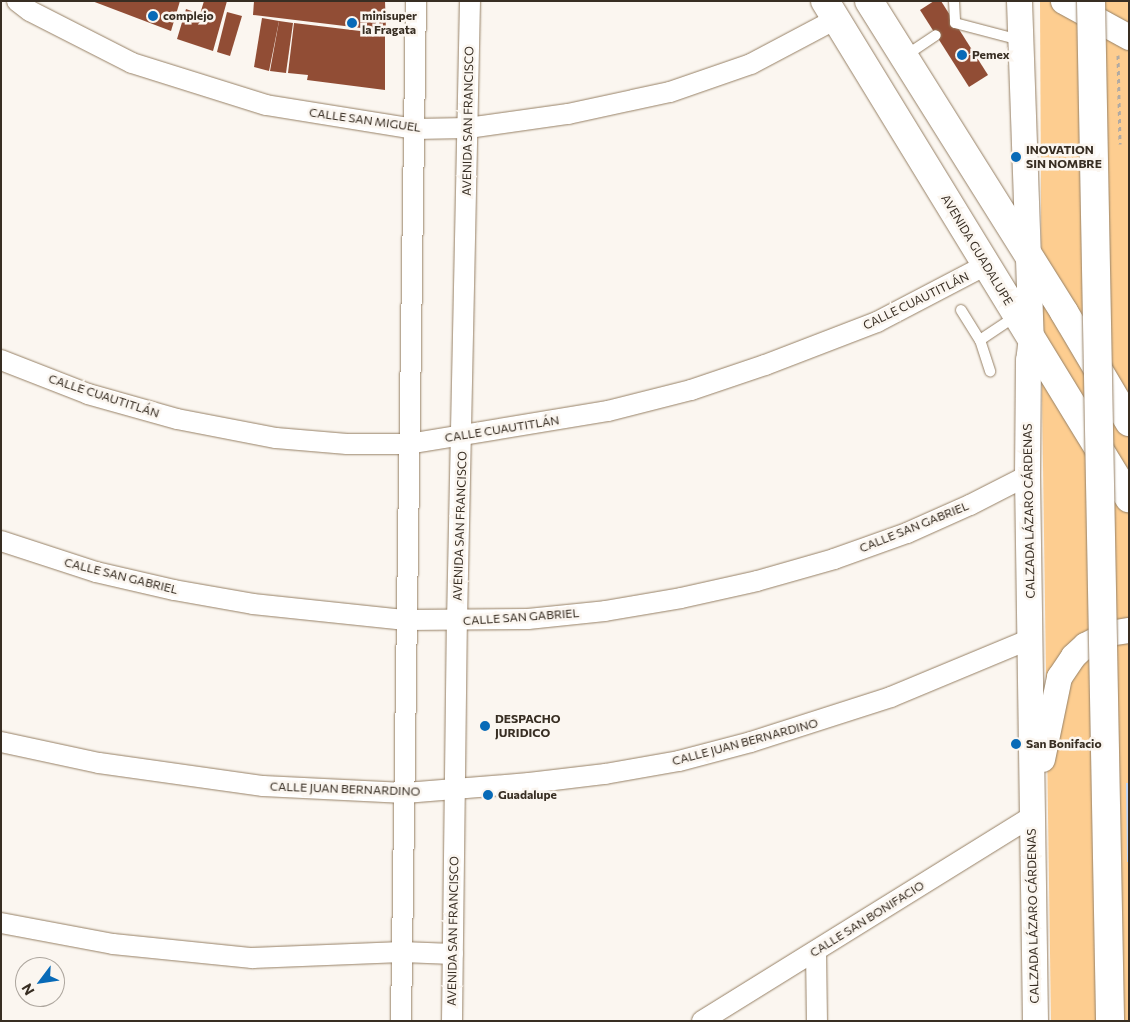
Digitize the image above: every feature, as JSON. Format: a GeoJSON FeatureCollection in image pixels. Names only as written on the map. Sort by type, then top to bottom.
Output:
{"type":"FeatureCollection","features":[{"type":"Feature","properties":{"kind":"main road"},"geometry":{"type":"LineString","coordinates":[[869,1],[1129,422]]}},
{"type":"Feature","properties":{"kind":"main road"},"geometry":{"type":"LineString","coordinates":[[1091,1],[1110,1021]]}},
{"type":"Feature","properties":{"kind":"main road","name":"AVENIDA GUADALUPE"},"geometry":{"type":"LineString","coordinates":[[830,10],[1129,498]]}},
{"type":"Feature","properties":{"kind":"street","name":"CALLE SAN MIGUEL"},"geometry":{"type":"LineString","coordinates":[[17,1],[30,10],[132,63],[266,105],[414,129],[468,128],[568,114],[670,92],[751,64],[830,10]]}},
{"type":"Feature","properties":{"kind":"street"},"geometry":{"type":"LineString","coordinates":[[401,1021],[416,1]]}},
{"type":"Feature","properties":{"kind":"street","name":"AVENIDA SAN FRANCISCO"},"geometry":{"type":"LineString","coordinates":[[452,1021],[457,621],[470,1]]}},
{"type":"Feature","properties":{"kind":"street","name":"CALZADA LÁZARO CÁRDENAS"},"geometry":{"type":"LineString","coordinates":[[1020,1],[1027,254],[1024,326],[1028,360],[1027,476],[1035,1021]]}},
{"type":"Feature","properties":{"kind":"street"},"geometry":{"type":"LineString","coordinates":[[1063,1],[1129,37]]}},
{"type":"Feature","properties":{"kind":"street","name":"CALLE CUAUTITLÁN"},"geometry":{"type":"LineString","coordinates":[[1,360],[88,394],[177,419],[276,438],[347,444],[408,444],[608,410],[700,387],[765,365],[877,322],[986,265]]}},
{"type":"Feature","properties":{"kind":"street","name":"CALLE SAN GABRIEL"},"geometry":{"type":"LineString","coordinates":[[1,541],[96,572],[174,590],[253,604],[406,620],[528,619],[605,611],[681,598],[757,581],[834,559],[907,532],[970,505],[1027,476]]}},
{"type":"Feature","properties":{"kind":"street"},"geometry":{"type":"LineString","coordinates":[[1031,817],[1060,677],[1073,656],[1085,645],[1109,633],[1129,630]]}},
{"type":"Feature","properties":{"kind":"street","name":"CALLE JUAN BERNARDINO"},"geometry":{"type":"LineString","coordinates":[[1,742],[99,763],[263,786],[405,793],[529,783],[605,774],[679,760],[751,742],[891,697],[1030,639]]}},
{"type":"Feature","properties":{"kind":"street","name":"CALLE SAN BONIFACIO"},"geometry":{"type":"LineString","coordinates":[[702,1021],[1031,817]]}},
{"type":"Feature","properties":{"kind":"street"},"geometry":{"type":"LineString","coordinates":[[1,923],[113,944],[252,958],[402,952],[453,954]]}},
{"type":"Feature","properties":{"kind":"street"},"geometry":{"type":"LineString","coordinates":[[816,950],[817,1021]]}},
{"type":"Feature","properties":{"kind":"lane"},"geometry":{"type":"LineString","coordinates":[[954,1],[955,23],[1022,40]]}},
{"type":"Feature","properties":{"kind":"lane"},"geometry":{"type":"LineString","coordinates":[[904,56],[936,35]]}},
{"type":"Feature","properties":{"kind":"lane"},"geometry":{"type":"LineString","coordinates":[[960,310],[980,340],[990,371]]}},
{"type":"Feature","properties":{"kind":"lane"},"geometry":{"type":"LineString","coordinates":[[980,340],[1024,326]]}},
{"type":"Feature","properties":{"kind":"shaded area"},"geometry":{"type":"Polygon","coordinates":[[[1040,1],[1129,1],[1129,1021],[1051,1021],[1042,395],[1040,1]]]}},
{"type":"Feature","properties":{"kind":"water"},"geometry":{"type":"Polygon","coordinates":[[[1126,783],[1129,783],[1129,862],[1127,862],[1126,783]]]}},
{"type":"Feature","properties":{"kind":"building","name":"complejo"},"geometry":{"type":"Polygon","coordinates":[[[92,1],[180,1],[171,31],[92,1]]]}},
{"type":"Feature","properties":{"kind":"building"},"geometry":{"type":"Polygon","coordinates":[[[204,1],[227,1],[213,51],[177,39],[186,9],[200,14],[204,1]]]}},
{"type":"Feature","properties":{"kind":"building","name":"minisuper la Fragata"},"geometry":{"type":"Polygon","coordinates":[[[254,1],[385,1],[386,31],[253,15],[254,1]]]}},
{"type":"Feature","properties":{"kind":"building","name":"Pemex"},"geometry":{"type":"Polygon","coordinates":[[[934,1],[941,1],[988,75],[969,87],[920,10],[934,1]]]}},
{"type":"Feature","properties":{"kind":"building"},"geometry":{"type":"Polygon","coordinates":[[[227,12],[242,16],[230,56],[217,52],[227,12]]]}},
{"type":"Feature","properties":{"kind":"building"},"geometry":{"type":"Polygon","coordinates":[[[262,18],[279,21],[269,71],[254,67],[262,18]]]}},
{"type":"Feature","properties":{"kind":"building"},"geometry":{"type":"Polygon","coordinates":[[[279,21],[293,23],[286,73],[270,71],[279,21]]]}},
{"type":"Feature","properties":{"kind":"building"},"geometry":{"type":"Polygon","coordinates":[[[294,23],[385,34],[385,90],[307,80],[308,75],[288,73],[294,23]]]}},
{"type":"Feature","properties":{"kind":"place","name":"complejo"},"geometry":{"type":"Point","coordinates":[153,16]}},
{"type":"Feature","properties":{"kind":"place","name":"minisuper la Fragata"},"geometry":{"type":"Point","coordinates":[352,23]}},
{"type":"Feature","properties":{"kind":"place","name":"Pemex"},"geometry":{"type":"Point","coordinates":[962,55]}},
{"type":"Feature","properties":{"kind":"place","name":"INOVATION SIN NOMBRE"},"geometry":{"type":"Point","coordinates":[1016,157]}},
{"type":"Feature","properties":{"kind":"place","name":"DESPACHO JURIDICO"},"geometry":{"type":"Point","coordinates":[485,726]}},
{"type":"Feature","properties":{"kind":"place","name":"San Bonifacio"},"geometry":{"type":"Point","coordinates":[1016,744]}},
{"type":"Feature","properties":{"kind":"place","name":"Guadalupe"},"geometry":{"type":"Point","coordinates":[488,795]}}]}
